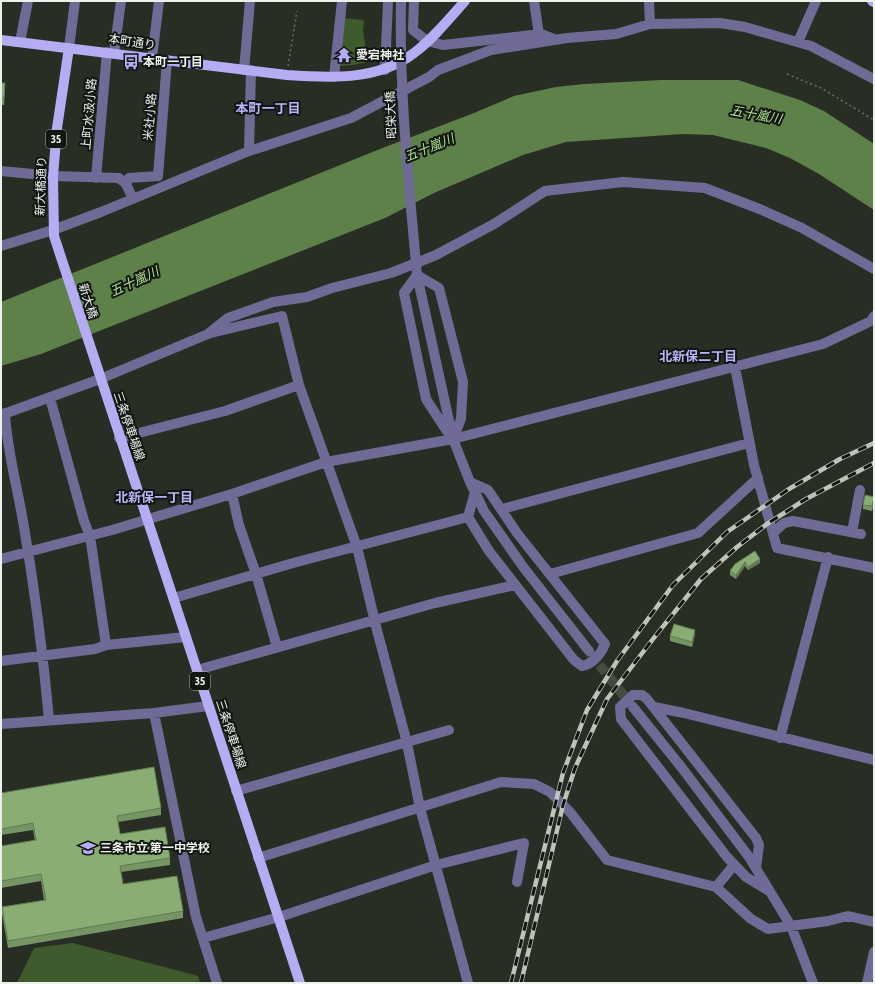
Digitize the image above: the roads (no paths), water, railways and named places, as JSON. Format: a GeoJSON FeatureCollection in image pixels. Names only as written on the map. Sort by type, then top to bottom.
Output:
{"type":"FeatureCollection","features":[{"type":"Feature","properties":{"kind":"main road","name":"本町通り"},"geometry":{"type":"LineString","coordinates":[[1,40],[110,52],[287,75],[308,77],[360,75],[385,70],[413,54],[465,1]]}},
{"type":"Feature","properties":{"kind":"main road","name":"新大橋通り"},"geometry":{"type":"LineString","coordinates":[[53,233],[53,176],[57,128],[69,48]]}},
{"type":"Feature","properties":{"kind":"main road","name":"新大橋"},"geometry":{"type":"LineString","coordinates":[[53,233],[98,375]]}},
{"type":"Feature","properties":{"kind":"main road","name":"三条停車場線"},"geometry":{"type":"LineString","coordinates":[[98,375],[148,518],[208,706],[300,983]]}},
{"type":"Feature","properties":{"kind":"street"},"geometry":{"type":"LineString","coordinates":[[20,42],[28,1]]}},
{"type":"Feature","properties":{"kind":"street"},"geometry":{"type":"LineString","coordinates":[[69,48],[75,1]]}},
{"type":"Feature","properties":{"kind":"street","name":"上町水汲小路"},"geometry":{"type":"LineString","coordinates":[[96,178],[110,52],[121,1]]}},
{"type":"Feature","properties":{"kind":"street"},"geometry":{"type":"LineString","coordinates":[[152,58],[159,1]]}},
{"type":"Feature","properties":{"kind":"street"},"geometry":{"type":"LineString","coordinates":[[249,151],[248,70],[250,1]]}},
{"type":"Feature","properties":{"kind":"street"},"geometry":{"type":"LineString","coordinates":[[334,77],[342,1]]}},
{"type":"Feature","properties":{"kind":"street"},"geometry":{"type":"LineString","coordinates":[[385,70],[388,1]]}},
{"type":"Feature","properties":{"kind":"street","name":"昭栄大橋"},"geometry":{"type":"LineString","coordinates":[[401,1],[400,31],[405,142],[418,275],[453,439]]}},
{"type":"Feature","properties":{"kind":"street"},"geometry":{"type":"LineString","coordinates":[[414,1],[413,30],[427,41],[443,45],[539,35],[556,40]]}},
{"type":"Feature","properties":{"kind":"street"},"geometry":{"type":"LineString","coordinates":[[534,1],[539,35]]}},
{"type":"Feature","properties":{"kind":"street"},"geometry":{"type":"LineString","coordinates":[[650,1],[650,24]]}},
{"type":"Feature","properties":{"kind":"street"},"geometry":{"type":"LineString","coordinates":[[798,42],[816,1]]}},
{"type":"Feature","properties":{"kind":"street"},"geometry":{"type":"LineString","coordinates":[[1,246],[53,233],[249,151],[351,118],[428,77],[438,70],[491,50],[556,40],[616,34],[650,24],[720,23],[745,27],[811,46],[874,79]]}},
{"type":"Feature","properties":{"kind":"street","name":"米社小路"},"geometry":{"type":"LineString","coordinates":[[126,184],[129,178],[158,176],[167,60]]}},
{"type":"Feature","properties":{"kind":"street"},"geometry":{"type":"LineString","coordinates":[[1,171],[53,176],[119,178],[126,184],[133,199]]}},
{"type":"Feature","properties":{"kind":"street"},"geometry":{"type":"LineString","coordinates":[[208,334],[228,318],[273,302],[307,297],[332,288],[391,273],[436,255],[494,224],[544,191],[623,182],[705,188],[762,210],[802,228],[874,269]]}},
{"type":"Feature","properties":{"kind":"street"},"geometry":{"type":"LineString","coordinates":[[453,439],[461,419],[463,382],[439,288],[418,275],[404,293],[426,398],[453,439],[470,482],[484,511],[524,568],[589,651]]}},
{"type":"Feature","properties":{"kind":"street"},"geometry":{"type":"LineString","coordinates":[[49,719],[43,654],[29,552],[3,414],[50,398],[98,375],[208,334],[282,316],[299,385],[357,547],[406,743],[420,808],[468,983]]}},
{"type":"Feature","properties":{"kind":"street"},"geometry":{"type":"LineString","coordinates":[[1,559],[90,536],[232,494],[326,462],[453,439],[823,344],[871,321],[874,316]]}},
{"type":"Feature","properties":{"kind":"street"},"geometry":{"type":"LineString","coordinates":[[735,367],[749,443],[777,548],[874,568]]}},
{"type":"Feature","properties":{"kind":"street"},"geometry":{"type":"LineString","coordinates":[[119,438],[225,411],[299,385]]}},
{"type":"Feature","properties":{"kind":"street"},"geometry":{"type":"LineString","coordinates":[[50,398],[84,521],[90,536],[106,645]]}},
{"type":"Feature","properties":{"kind":"street"},"geometry":{"type":"LineString","coordinates":[[502,509],[749,443]]}},
{"type":"Feature","properties":{"kind":"street"},"geometry":{"type":"LineString","coordinates":[[550,574],[698,532],[758,478]]}},
{"type":"Feature","properties":{"kind":"street"},"geometry":{"type":"LineString","coordinates":[[470,482],[488,490],[517,533],[605,644],[602,651],[589,665],[582,666],[574,660],[488,551],[468,517],[475,492]]}},
{"type":"Feature","properties":{"kind":"street"},"geometry":{"type":"LineString","coordinates":[[773,532],[784,523],[793,521],[857,533],[860,490]]}},
{"type":"Feature","properties":{"kind":"street"},"geometry":{"type":"LineString","coordinates":[[232,494],[239,525],[256,574],[276,647]]}},
{"type":"Feature","properties":{"kind":"street"},"geometry":{"type":"LineString","coordinates":[[174,598],[256,574],[468,517]]}},
{"type":"Feature","properties":{"kind":"street"},"geometry":{"type":"LineString","coordinates":[[780,738],[828,558]]}},
{"type":"Feature","properties":{"kind":"street"},"geometry":{"type":"LineString","coordinates":[[197,670],[435,603],[516,585]]}},
{"type":"Feature","properties":{"kind":"street"},"geometry":{"type":"LineString","coordinates":[[1,661],[43,654],[95,649],[106,645],[186,637]]}},
{"type":"Feature","properties":{"kind":"street"},"geometry":{"type":"LineString","coordinates":[[756,868],[759,845],[756,838],[654,707],[642,695],[633,695],[620,707],[620,719],[734,865],[746,877],[769,890]]}},
{"type":"Feature","properties":{"kind":"street"},"geometry":{"type":"LineString","coordinates":[[1,724],[49,719],[154,713],[208,706]]}},
{"type":"Feature","properties":{"kind":"street"},"geometry":{"type":"LineString","coordinates":[[633,707],[692,780],[756,868],[791,926],[813,983]]}},
{"type":"Feature","properties":{"kind":"street"},"geometry":{"type":"LineString","coordinates":[[654,707],[874,760]]}},
{"type":"Feature","properties":{"kind":"street"},"geometry":{"type":"LineString","coordinates":[[154,713],[196,917],[217,983]]}},
{"type":"Feature","properties":{"kind":"street"},"geometry":{"type":"LineString","coordinates":[[236,791],[449,730]]}},
{"type":"Feature","properties":{"kind":"street"},"geometry":{"type":"LineString","coordinates":[[258,858],[501,782],[534,784],[550,792],[570,812],[607,860],[716,887],[751,919],[768,929],[848,916],[874,922]]}},
{"type":"Feature","properties":{"kind":"street"},"geometry":{"type":"LineString","coordinates":[[203,938],[279,917],[436,865],[524,843],[517,882]]}},
{"type":"Feature","properties":{"kind":"street"},"geometry":{"type":"LineString","coordinates":[[716,887],[734,865]]}},
{"type":"Feature","properties":{"kind":"street"},"geometry":{"type":"LineString","coordinates":[[867,983],[874,952]]}},
{"type":"Feature","properties":{"kind":"water","name":"五十嵐川"},"geometry":{"type":"Polygon","coordinates":[[[661,80],[738,80],[800,100],[824,111],[874,144],[874,210],[819,174],[790,158],[766,148],[713,135],[683,134],[566,142],[523,155],[434,193],[385,218],[41,354],[1,366],[1,302],[514,96],[556,87],[661,80]]]}},
{"type":"Feature","properties":{"kind":"tunnel"},"geometry":{"type":"LineString","coordinates":[[590,653],[632,706]]}},
{"type":"Feature","properties":{"kind":"railway"},"geometry":{"type":"LineString","coordinates":[[511,983],[563,773],[587,710],[617,661],[673,585],[727,532],[789,489],[840,459],[874,443]]}},
{"type":"Feature","properties":{"kind":"railway"},"geometry":{"type":"LineString","coordinates":[[521,983],[563,805],[575,768],[607,699],[701,579],[737,547],[767,524],[806,499],[874,463]]}},
{"type":"Feature","properties":{"kind":"place","name":"愛宕神社"},"geometry":{"type":"Point","coordinates":[344,55]}},
{"type":"Feature","properties":{"kind":"place","name":"本町一丁目"},"geometry":{"type":"Point","coordinates":[131,62]}},
{"type":"Feature","properties":{"kind":"place","name":"三条市立 第一中学校"},"geometry":{"type":"Point","coordinates":[88,848]}},
{"type":"Feature","properties":{"kind":"district","name":"本町一丁目"},"geometry":{"type":"Point","coordinates":[268,108]}},
{"type":"Feature","properties":{"kind":"district","name":"北新保二丁目"},"geometry":{"type":"Point","coordinates":[698,356]}},
{"type":"Feature","properties":{"kind":"district","name":"北新保一丁目"},"geometry":{"type":"Point","coordinates":[154,497]}}]}
